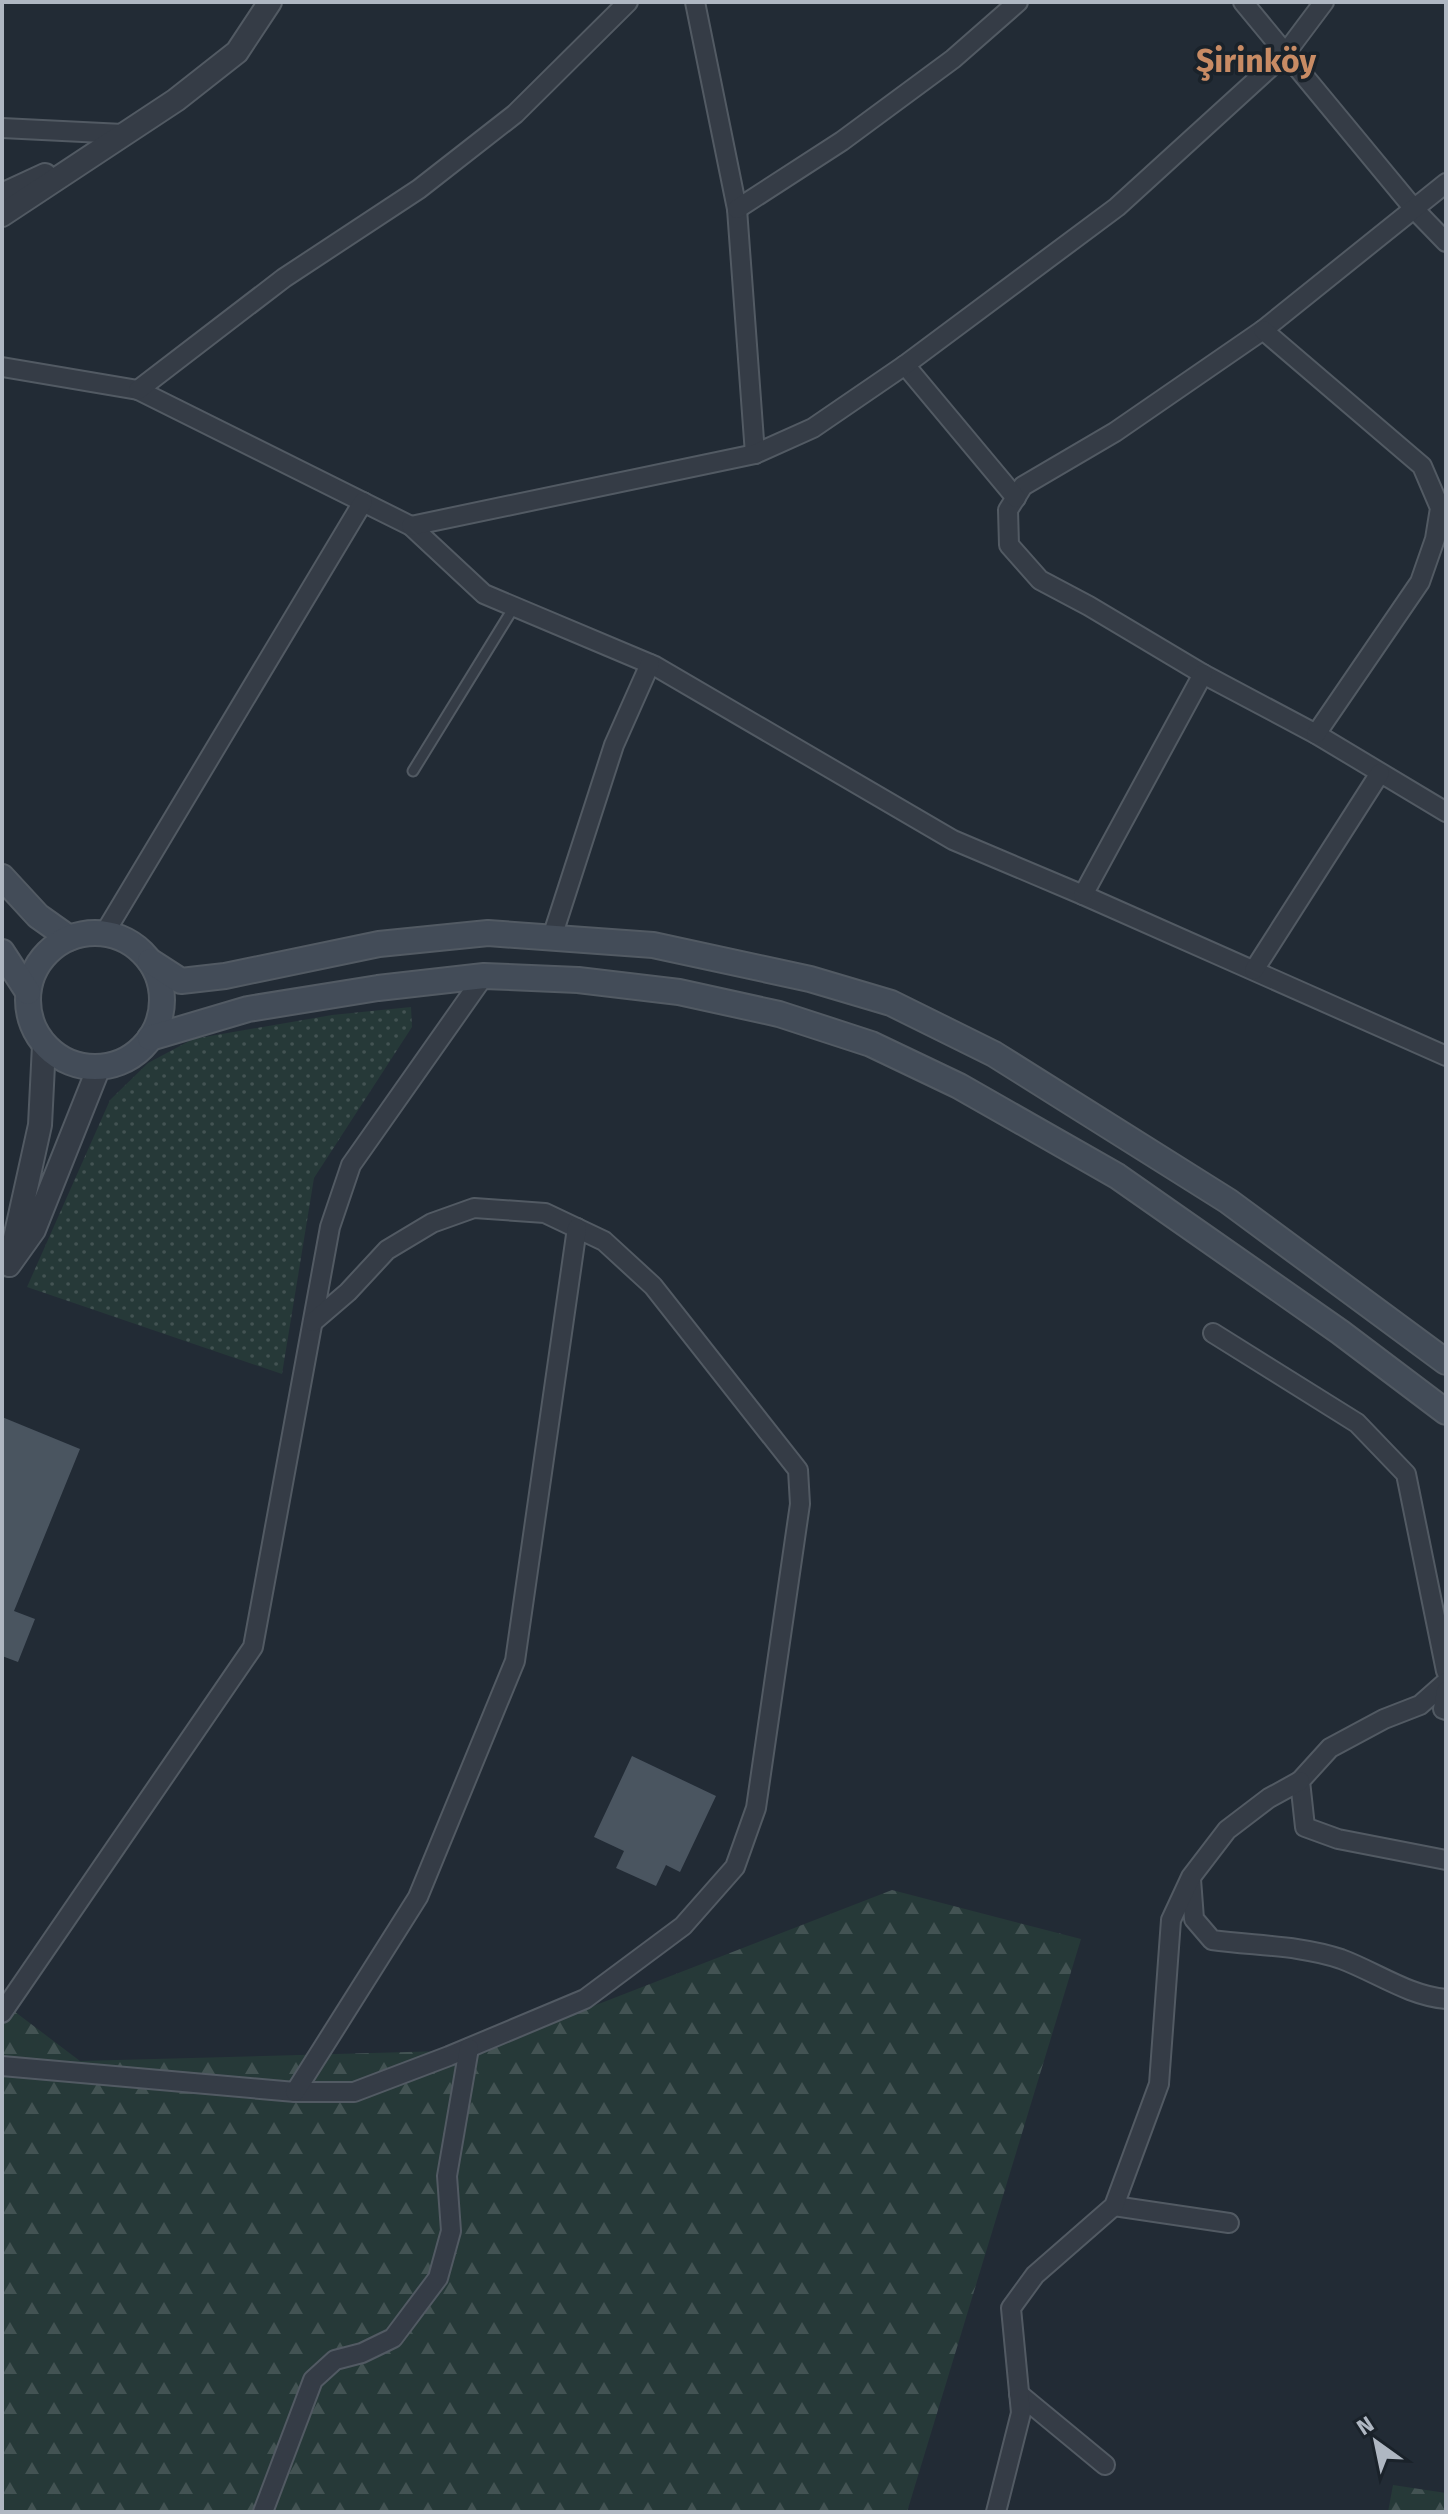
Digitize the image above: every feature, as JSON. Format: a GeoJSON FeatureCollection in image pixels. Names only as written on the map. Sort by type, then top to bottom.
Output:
{"type":"FeatureCollection","features":[{"type":"Feature","properties":{"kind":"main road"},"geometry":{"type":"LineString","coordinates":[[2,877],[38,916],[69,938]]}},
{"type":"Feature","properties":{"kind":"main road"},"geometry":{"type":"LineString","coordinates":[[150,961],[159,979],[162,999],[159,1019],[150,1038],[128,1057],[99,1067],[79,1065],[60,1057],[44,1045],[28,1011],[32,975],[54,947],[69,938],[91,933],[114,935],[134,945],[150,961],[181,981],[225,976],[379,944],[488,933],[653,945],[810,979],[891,1003],[994,1054],[1228,1201],[1446,1362]]}},
{"type":"Feature","properties":{"kind":"main road"},"geometry":{"type":"LineString","coordinates":[[2,952],[28,992]]}},
{"type":"Feature","properties":{"kind":"main road"},"geometry":{"type":"LineString","coordinates":[[150,1038],[248,1009],[378,988],[484,976],[578,980],[679,992],[779,1014],[871,1044],[959,1086],[1117,1176],[1328,1324],[1446,1412]]}},
{"type":"Feature","properties":{"kind":"street"},"geometry":{"type":"LineString","coordinates":[[2,215],[176,100],[237,52],[270,2]]}},
{"type":"Feature","properties":{"kind":"street"},"geometry":{"type":"LineString","coordinates":[[138,390],[284,278],[419,189],[515,114],[628,2]]}},
{"type":"Feature","properties":{"kind":"street"},"geometry":{"type":"LineString","coordinates":[[695,2],[737,209],[755,454]]}},
{"type":"Feature","properties":{"kind":"street"},"geometry":{"type":"LineString","coordinates":[[737,209],[842,141],[953,59],[1018,2]]}},
{"type":"Feature","properties":{"kind":"street"},"geometry":{"type":"LineString","coordinates":[[1243,2],[1415,210],[1446,242]]}},
{"type":"Feature","properties":{"kind":"street"},"geometry":{"type":"LineString","coordinates":[[411,526],[755,454],[813,428],[905,365],[1117,207],[1285,54],[1324,2]]}},
{"type":"Feature","properties":{"kind":"street"},"geometry":{"type":"LineString","coordinates":[[2,128],[123,134]]}},
{"type":"Feature","properties":{"kind":"street"},"geometry":{"type":"LineString","coordinates":[[2,195],[96,151]]}},
{"type":"Feature","properties":{"kind":"street"},"geometry":{"type":"LineString","coordinates":[[1446,183],[1263,330],[1115,432],[1023,486],[1008,510],[1009,545],[1040,580],[1203,674],[1316,734],[1446,812]]}},
{"type":"Feature","properties":{"kind":"street"},"geometry":{"type":"LineString","coordinates":[[1263,330],[1422,466],[1440,508],[1440,542],[1420,582],[1316,734]]}},
{"type":"Feature","properties":{"kind":"street"},"geometry":{"type":"LineString","coordinates":[[905,365],[1016,498]]}},
{"type":"Feature","properties":{"kind":"street"},"geometry":{"type":"LineString","coordinates":[[2,367],[138,390],[411,526],[484,594],[650,664],[953,840],[1446,1056]]}},
{"type":"Feature","properties":{"kind":"street"},"geometry":{"type":"LineString","coordinates":[[104,934],[363,502]]}},
{"type":"Feature","properties":{"kind":"street"},"geometry":{"type":"LineString","coordinates":[[552,937],[614,745],[650,664]]}},
{"type":"Feature","properties":{"kind":"street"},"geometry":{"type":"LineString","coordinates":[[1083,895],[1203,674]]}},
{"type":"Feature","properties":{"kind":"street"},"geometry":{"type":"LineString","coordinates":[[1254,970],[1380,773]]}},
{"type":"Feature","properties":{"kind":"street"},"geometry":{"type":"LineString","coordinates":[[2,2013],[253,1647],[330,1227],[351,1165],[484,976]]}},
{"type":"Feature","properties":{"kind":"street"},"geometry":{"type":"LineString","coordinates":[[2,1287],[40,1125],[44,1045]]}},
{"type":"Feature","properties":{"kind":"street"},"geometry":{"type":"LineString","coordinates":[[5,1264],[34,1230],[99,1067]]}},
{"type":"Feature","properties":{"kind":"street"},"geometry":{"type":"LineString","coordinates":[[2,2066],[295,2092],[354,2092],[585,1999],[683,1926],[735,1867],[756,1808],[800,1504],[798,1470],[653,1286],[604,1241],[545,1213],[474,1208],[432,1223],[387,1250],[348,1292],[313,1322]]}},
{"type":"Feature","properties":{"kind":"street"},"geometry":{"type":"LineString","coordinates":[[295,2092],[418,1897],[515,1661],[577,1228]]}},
{"type":"Feature","properties":{"kind":"street"},"geometry":{"type":"LineString","coordinates":[[1213,1333],[1357,1423],[1406,1474],[1446,1671]]}},
{"type":"Feature","properties":{"kind":"street"},"geometry":{"type":"LineString","coordinates":[[996,2512],[1021,2413],[1011,2308],[1035,2275],[1114,2206],[1159,2084],[1171,1920],[1191,1877],[1227,1830],[1269,1798],[1300,1781],[1330,1748],[1384,1719],[1420,1705],[1446,1682]]}},
{"type":"Feature","properties":{"kind":"street"},"geometry":{"type":"LineString","coordinates":[[1446,1691],[1443,1709],[1446,1710]]}},
{"type":"Feature","properties":{"kind":"street"},"geometry":{"type":"LineString","coordinates":[[1300,1781],[1305,1827],[1338,1839],[1446,1860]]}},
{"type":"Feature","properties":{"kind":"street"},"geometry":{"type":"LineString","coordinates":[[1191,1877],[1194,1919],[1212,1940],[1294,1947],[1341,1959],[1430,1997],[1446,1999]]}},
{"type":"Feature","properties":{"kind":"street"},"geometry":{"type":"LineString","coordinates":[[263,2512],[313,2380],[335,2360],[362,2353],[393,2338],[438,2278],[451,2231],[447,2176],[469,2048]]}},
{"type":"Feature","properties":{"kind":"street"},"geometry":{"type":"LineString","coordinates":[[1114,2206],[1229,2223]]}},
{"type":"Feature","properties":{"kind":"street"},"geometry":{"type":"LineString","coordinates":[[1019,2394],[1105,2465]]}},
{"type":"Feature","properties":{"kind":"lane"},"geometry":{"type":"LineString","coordinates":[[413,771],[514,607]]}},
{"type":"Feature","properties":{"kind":"green space"},"geometry":{"type":"Polygon","coordinates":[[[411,1007],[412,1027],[314,1178],[282,1374],[27,1287],[110,1100],[148,1063],[193,1039],[332,1015],[411,1007]]]}},
{"type":"Feature","properties":{"kind":"green space"},"geometry":{"type":"Polygon","coordinates":[[[892,1890],[1081,1939],[907,2512],[2,2512],[2,2002],[80,2061],[480,2050],[892,1890]]]}},
{"type":"Feature","properties":{"kind":"green space"},"geometry":{"type":"Polygon","coordinates":[[[1393,2485],[1446,2493],[1446,2512],[1388,2512],[1393,2485]]]}},
{"type":"Feature","properties":{"kind":"building"},"geometry":{"type":"Polygon","coordinates":[[[2,1417],[80,1449],[14,1611],[35,1619],[18,1662],[2,1656],[2,1417]]]}},
{"type":"Feature","properties":{"kind":"building"},"geometry":{"type":"Polygon","coordinates":[[[632,1756],[716,1796],[680,1872],[666,1865],[656,1886],[616,1868],[624,1851],[594,1837],[632,1756]]]}},
{"type":"Feature","properties":{"kind":"district","name":"Şirinköy"},"geometry":{"type":"Point","coordinates":[1256,61]}}]}
